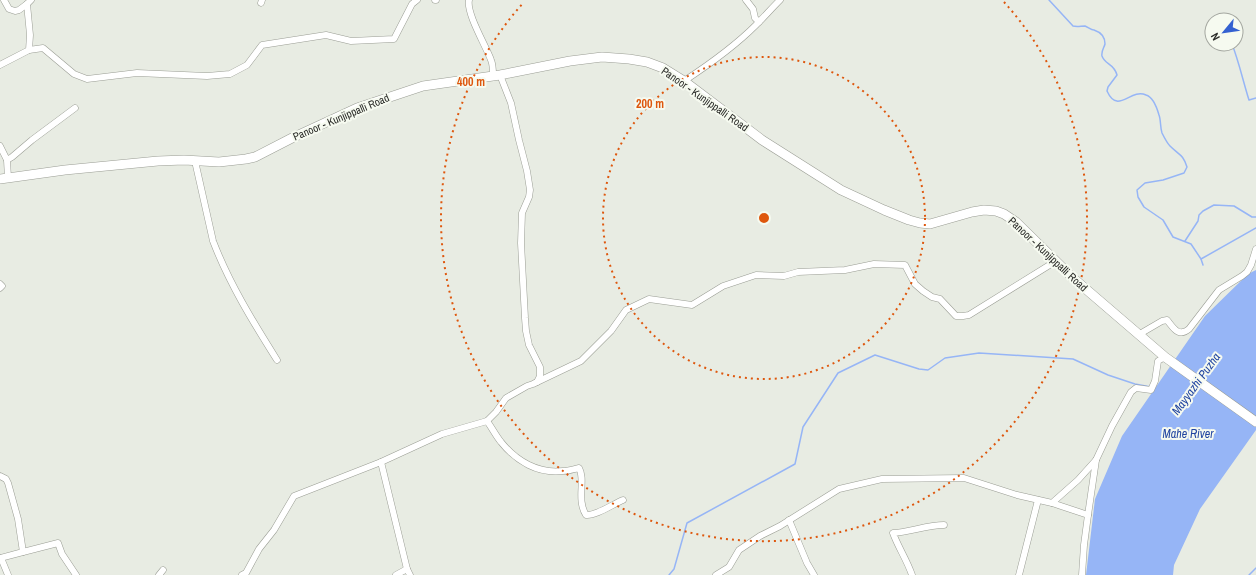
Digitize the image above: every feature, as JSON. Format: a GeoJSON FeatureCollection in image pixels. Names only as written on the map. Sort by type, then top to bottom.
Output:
{"type":"FeatureCollection","features":[{"type":"Feature","properties":{"kind":"main road","name":"Panoor - Kunjippalli Road"},"geometry":{"type":"LineString","coordinates":[[4,179],[65,170],[158,161],[219,162],[246,159],[255,157],[357,108],[422,86],[602,57],[647,62],[663,68],[684,81],[762,140],[841,190],[896,215],[920,223],[930,224],[984,210],[996,211],[1004,214],[1016,222],[1073,278],[1138,335],[1165,357],[1256,422]]}},
{"type":"Feature","properties":{"kind":"street"},"geometry":{"type":"LineString","coordinates":[[4,0],[9,9],[15,11],[29,2]]}},
{"type":"Feature","properties":{"kind":"street"},"geometry":{"type":"LineString","coordinates":[[0,65],[29,50],[43,48],[74,74],[87,79],[137,73],[207,76],[230,74],[247,65],[262,45],[326,35],[351,41],[394,39],[412,4],[417,0]]}},
{"type":"Feature","properties":{"kind":"street"},"geometry":{"type":"LineString","coordinates":[[469,0],[468,2],[471,12],[491,59],[496,75],[511,103],[527,171],[530,190],[529,197],[522,213],[520,243],[525,318],[529,345],[540,368],[540,376],[537,382]]}},
{"type":"Feature","properties":{"kind":"street"},"geometry":{"type":"LineString","coordinates":[[746,0],[753,8],[755,18],[759,22]]}},
{"type":"Feature","properties":{"kind":"street"},"geometry":{"type":"LineString","coordinates":[[684,81],[728,51],[780,0]]}},
{"type":"Feature","properties":{"kind":"street"},"geometry":{"type":"LineString","coordinates":[[29,2],[29,50]]}},
{"type":"Feature","properties":{"kind":"street"},"geometry":{"type":"LineString","coordinates":[[7,160],[75,108]]}},
{"type":"Feature","properties":{"kind":"street"},"geometry":{"type":"LineString","coordinates":[[0,146],[7,160],[4,179]]}},
{"type":"Feature","properties":{"kind":"street"},"geometry":{"type":"LineString","coordinates":[[195,161],[213,241],[218,254],[241,301],[277,360]]}},
{"type":"Feature","properties":{"kind":"street"},"geometry":{"type":"LineString","coordinates":[[1138,335],[1162,321],[1167,320],[1175,330],[1184,333],[1189,329],[1219,290],[1247,272],[1256,250]]}},
{"type":"Feature","properties":{"kind":"street"},"geometry":{"type":"LineString","coordinates":[[242,575],[246,573],[259,549],[274,530],[294,496],[381,462],[442,434],[487,421],[511,394],[581,361],[611,331],[626,310],[649,299],[692,305],[723,286],[756,275],[784,276],[798,272],[845,270],[874,264],[905,265],[915,284],[923,292],[940,299],[956,316],[963,316],[969,315],[1056,261]]}},
{"type":"Feature","properties":{"kind":"street"},"geometry":{"type":"LineString","coordinates":[[0,284],[2,286],[0,288]]}},
{"type":"Feature","properties":{"kind":"street"},"geometry":{"type":"LineString","coordinates":[[1052,503],[1078,480],[1096,460],[1112,426],[1131,392],[1136,388],[1151,390],[1155,381],[1158,361],[1165,357]]}},
{"type":"Feature","properties":{"kind":"street"},"geometry":{"type":"LineString","coordinates":[[487,421],[500,441],[513,455],[526,464],[538,469],[551,471],[563,471],[579,468],[581,473],[580,493],[586,515],[596,513],[623,500]]}},
{"type":"Feature","properties":{"kind":"street"},"geometry":{"type":"LineString","coordinates":[[1082,575],[1088,515],[1096,460]]}},
{"type":"Feature","properties":{"kind":"street"},"geometry":{"type":"LineString","coordinates":[[381,462],[408,572],[396,575]]}},
{"type":"Feature","properties":{"kind":"street"},"geometry":{"type":"LineString","coordinates":[[0,476],[8,483],[18,520],[23,552]]}},
{"type":"Feature","properties":{"kind":"street"},"geometry":{"type":"LineString","coordinates":[[716,575],[729,566],[739,550],[839,489],[882,479],[964,478],[1017,495],[1052,503],[1088,515]]}},
{"type":"Feature","properties":{"kind":"street"},"geometry":{"type":"LineString","coordinates":[[1019,575],[1038,500]]}},
{"type":"Feature","properties":{"kind":"street"},"geometry":{"type":"LineString","coordinates":[[789,520],[807,563],[814,575]]}},
{"type":"Feature","properties":{"kind":"street"},"geometry":{"type":"LineString","coordinates":[[912,575],[893,533],[932,525],[944,525]]}},
{"type":"Feature","properties":{"kind":"street"},"geometry":{"type":"LineString","coordinates":[[8,575],[0,558],[58,543],[62,554],[76,575]]}},
{"type":"Feature","properties":{"kind":"street"},"geometry":{"type":"LineString","coordinates":[[159,575],[163,570]]}},
{"type":"Feature","properties":{"kind":"water","name":"Mahe River"},"geometry":{"type":"Polygon","coordinates":[[[1256,270],[1256,430],[1200,509],[1174,565],[1173,575],[1086,575],[1095,499],[1122,436],[1205,316],[1248,274],[1256,270]]]}},
{"type":"Feature","properties":{"kind":"waterway"},"geometry":{"type":"LineString","coordinates":[[1049,0],[1073,26],[1085,26],[1102,35],[1105,41],[1102,51],[1103,59],[1114,68],[1117,75],[1108,87],[1107,91],[1111,98],[1115,101],[1120,101],[1140,94],[1148,96],[1154,103],[1160,117],[1161,131],[1163,135],[1169,145],[1182,157],[1187,167],[1184,173],[1163,180],[1145,183],[1137,190],[1138,197],[1144,207],[1163,220],[1173,237],[1191,244],[1201,259],[1203,265]]}},
{"type":"Feature","properties":{"kind":"waterway"},"geometry":{"type":"LineString","coordinates":[[1235,52],[1249,100],[1256,98]]}},
{"type":"Feature","properties":{"kind":"waterway"},"geometry":{"type":"LineString","coordinates":[[1185,241],[1198,221],[1199,215],[1214,205],[1234,206],[1252,217],[1256,217]]}},
{"type":"Feature","properties":{"kind":"waterway"},"geometry":{"type":"LineString","coordinates":[[1201,259],[1256,228]]}},
{"type":"Feature","properties":{"kind":"waterway"},"geometry":{"type":"LineString","coordinates":[[669,575],[674,569],[687,523],[795,464],[803,427],[838,373],[875,355],[919,369],[928,370],[945,358],[979,353],[1073,359],[1108,375],[1135,384],[1151,387]]}},
{"type":"Feature","properties":{"kind":"waterway"},"geometry":{"type":"LineString","coordinates":[[1249,575],[1256,568]]}},
{"type":"Feature","properties":{"kind":"water label","name":"Mayyazhi Puzha"},"geometry":{"type":"Point","coordinates":[1196,384]}}]}
